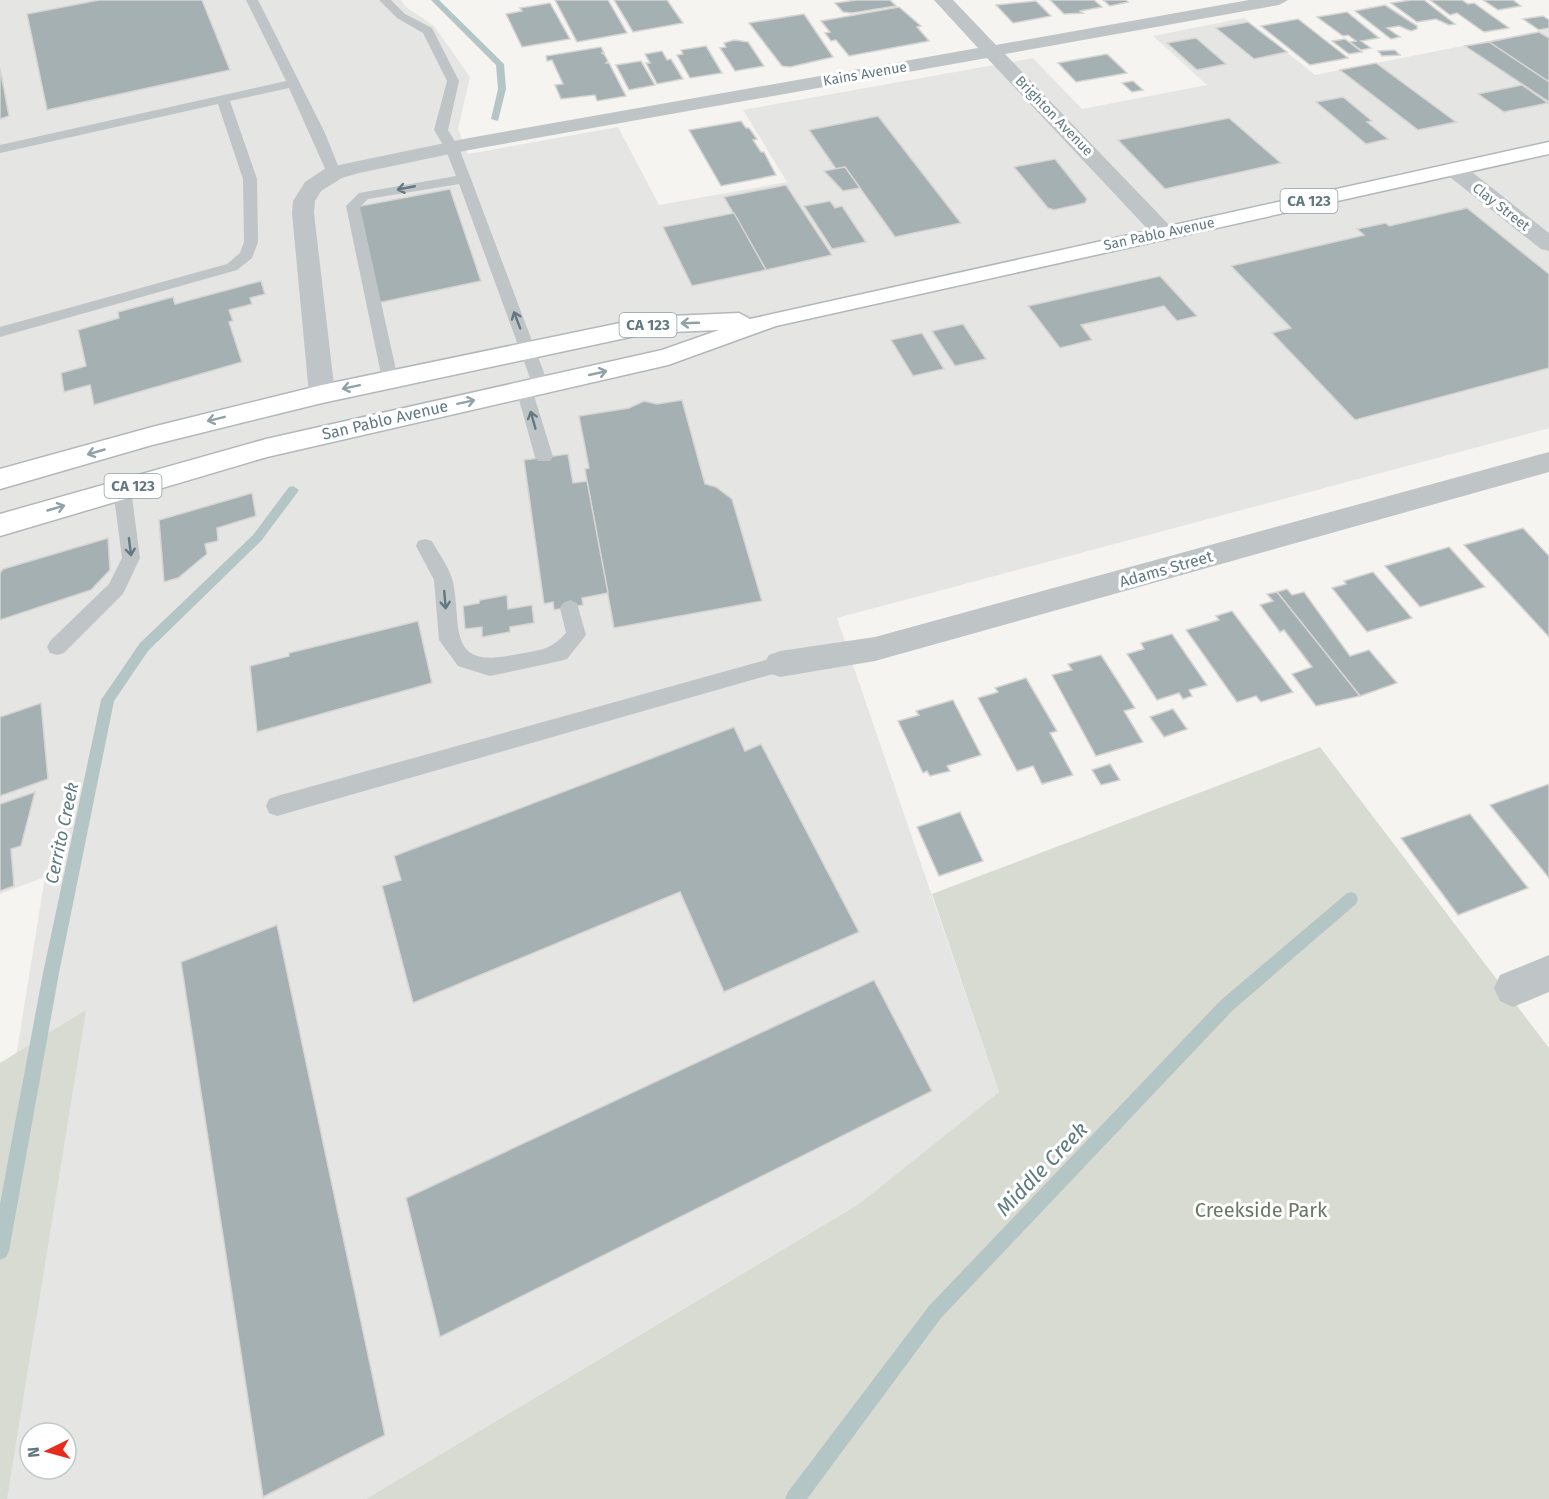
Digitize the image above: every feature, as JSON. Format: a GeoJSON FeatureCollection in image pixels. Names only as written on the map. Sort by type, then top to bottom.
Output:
{"type":"FeatureCollection","features":[{"type":"Feature","properties":{"kind":"main road","name":"San Pablo Avenue"},"geometry":{"type":"LineString","coordinates":[[0,525],[266,448],[668,357],[770,320],[1549,148]]}},
{"type":"Feature","properties":{"kind":"main road","name":"San Pablo Avenue"},"geometry":{"type":"LineString","coordinates":[[0,479],[152,436],[322,394],[649,324],[770,320]]}},
{"type":"Feature","properties":{"kind":"street","name":"Brighton Avenue"},"geometry":{"type":"LineString","coordinates":[[943,0],[1164,233]]}},
{"type":"Feature","properties":{"kind":"street","name":"Kains Avenue"},"geometry":{"type":"LineString","coordinates":[[333,173],[452,148],[1279,0]]}},
{"type":"Feature","properties":{"kind":"street","name":"Clay Street"},"geometry":{"type":"LineString","coordinates":[[1454,169],[1549,244]]}},
{"type":"Feature","properties":{"kind":"street"},"geometry":{"type":"LineString","coordinates":[[322,394],[303,213],[304,201],[313,187],[333,173]]}},
{"type":"Feature","properties":{"kind":"street","name":"Adams Street"},"geometry":{"type":"LineString","coordinates":[[780,664],[875,650],[1549,462]]}},
{"type":"Feature","properties":{"kind":"street"},"geometry":{"type":"LineString","coordinates":[[1514,988],[1549,974]]}},
{"type":"Feature","properties":{"kind":"lane"},"geometry":{"type":"LineString","coordinates":[[252,0],[294,83],[333,173]]}},
{"type":"Feature","properties":{"kind":"lane"},"geometry":{"type":"LineString","coordinates":[[385,0],[401,16],[428,31],[453,81],[441,130],[452,148],[528,350],[544,458]]}},
{"type":"Feature","properties":{"kind":"lane"},"geometry":{"type":"LineString","coordinates":[[0,149],[294,83]]}},
{"type":"Feature","properties":{"kind":"lane"},"geometry":{"type":"LineString","coordinates":[[0,332],[232,267],[247,255],[251,242],[250,179],[223,99]]}},
{"type":"Feature","properties":{"kind":"lane"},"geometry":{"type":"LineString","coordinates":[[390,379],[353,206],[364,196],[464,179]]}},
{"type":"Feature","properties":{"kind":"lane"},"geometry":{"type":"LineString","coordinates":[[57,647],[116,589],[131,558],[122,489]]}},
{"type":"Feature","properties":{"kind":"lane"},"geometry":{"type":"LineString","coordinates":[[425,546],[443,580],[449,640],[465,660],[490,668],[560,653],[576,635],[570,608]]}},
{"type":"Feature","properties":{"kind":"lane"},"geometry":{"type":"LineString","coordinates":[[277,806],[780,664]]}},
{"type":"Feature","properties":{"kind":"shaded area"},"geometry":{"type":"Polygon","coordinates":[[[0,0],[401,0],[406,7],[434,26],[470,77],[458,129],[468,154],[618,127],[659,205],[787,182],[743,110],[1033,58],[1082,109],[1207,85],[1153,36],[1244,18],[1315,75],[1549,29],[1549,428],[837,618],[999,1092],[859,1204],[366,1499],[0,1499],[0,1156],[45,877],[0,894],[0,0]]]}},
{"type":"Feature","properties":{"kind":"green space","name":"Creekside Park"},"geometry":{"type":"Polygon","coordinates":[[[1320,747],[1549,1048],[1549,1499],[366,1499],[859,1204],[999,1092],[932,894],[1320,747]]]}},
{"type":"Feature","properties":{"kind":"green space"},"geometry":{"type":"Polygon","coordinates":[[[86,1010],[7,1499],[0,1499],[0,1063],[86,1010]]]}},
{"type":"Feature","properties":{"kind":"building"},"geometry":{"type":"Polygon","coordinates":[[[99,0],[202,0],[230,70],[47,110],[27,14],[99,0]]]}},
{"type":"Feature","properties":{"kind":"building"},"geometry":{"type":"Polygon","coordinates":[[[555,0],[608,0],[627,33],[577,42],[555,0]]]}},
{"type":"Feature","properties":{"kind":"building"},"geometry":{"type":"Polygon","coordinates":[[[614,0],[667,0],[683,23],[633,32],[614,0]]]}},
{"type":"Feature","properties":{"kind":"building"},"geometry":{"type":"Polygon","coordinates":[[[890,0],[896,6],[852,13],[843,12],[835,3],[890,0]]]}},
{"type":"Feature","properties":{"kind":"building"},"geometry":{"type":"Polygon","coordinates":[[[1050,0],[1094,0],[1102,7],[1080,11],[1083,13],[1064,14],[1050,0]]]}},
{"type":"Feature","properties":{"kind":"building"},"geometry":{"type":"Polygon","coordinates":[[[1103,0],[1126,0],[1128,2],[1110,6],[1103,0]]]}},
{"type":"Feature","properties":{"kind":"building"},"geometry":{"type":"Polygon","coordinates":[[[1424,0],[1455,24],[1449,25],[1436,19],[1417,22],[1391,3],[1424,0]]]}},
{"type":"Feature","properties":{"kind":"building"},"geometry":{"type":"Polygon","coordinates":[[[1430,0],[1462,0],[1468,4],[1474,3],[1509,28],[1484,32],[1457,13],[1450,15],[1430,0]]]}},
{"type":"Feature","properties":{"kind":"building"},"geometry":{"type":"Polygon","coordinates":[[[1483,0],[1513,0],[1521,6],[1498,10],[1483,0]]]}},
{"type":"Feature","properties":{"kind":"building"},"geometry":{"type":"Polygon","coordinates":[[[1036,1],[1051,16],[1013,23],[996,5],[1036,1]]]}},
{"type":"Feature","properties":{"kind":"building"},"geometry":{"type":"Polygon","coordinates":[[[550,3],[570,39],[522,47],[506,14],[522,11],[520,8],[550,3]]]}},
{"type":"Feature","properties":{"kind":"building"},"geometry":{"type":"Polygon","coordinates":[[[1385,5],[1417,26],[1417,29],[1411,31],[1399,26],[1387,28],[1400,37],[1391,39],[1355,11],[1385,5]]]}},
{"type":"Feature","properties":{"kind":"building"},"geometry":{"type":"Polygon","coordinates":[[[899,7],[921,26],[917,27],[929,41],[849,56],[836,40],[831,41],[825,33],[830,32],[821,21],[899,7]]]}},
{"type":"Feature","properties":{"kind":"building"},"geometry":{"type":"Polygon","coordinates":[[[1347,12],[1379,38],[1361,41],[1371,48],[1361,50],[1350,42],[1356,41],[1348,35],[1343,36],[1317,17],[1347,12]]]}},
{"type":"Feature","properties":{"kind":"building"},"geometry":{"type":"Polygon","coordinates":[[[804,14],[833,57],[790,67],[782,66],[749,23],[804,14]]]}},
{"type":"Feature","properties":{"kind":"building"},"geometry":{"type":"Polygon","coordinates":[[[1543,16],[1549,20],[1549,28],[1539,30],[1523,19],[1543,16]]]}},
{"type":"Feature","properties":{"kind":"building"},"geometry":{"type":"Polygon","coordinates":[[[1298,19],[1348,58],[1310,65],[1261,26],[1298,19]]]}},
{"type":"Feature","properties":{"kind":"building"},"geometry":{"type":"Polygon","coordinates":[[[1248,22],[1287,52],[1254,59],[1216,28],[1248,22]]]}},
{"type":"Feature","properties":{"kind":"building"},"geometry":{"type":"Polygon","coordinates":[[[1539,32],[1549,38],[1549,82],[1489,42],[1539,32]]]}},
{"type":"Feature","properties":{"kind":"building"},"geometry":{"type":"Polygon","coordinates":[[[1196,38],[1226,64],[1197,70],[1167,43],[1196,38]]]}},
{"type":"Feature","properties":{"kind":"building"},"geometry":{"type":"Polygon","coordinates":[[[1345,39],[1362,52],[1349,54],[1332,41],[1345,39]]]}},
{"type":"Feature","properties":{"kind":"building"},"geometry":{"type":"Polygon","coordinates":[[[734,40],[748,42],[764,66],[735,71],[720,48],[726,47],[724,43],[734,40]]]}},
{"type":"Feature","properties":{"kind":"building"},"geometry":{"type":"Polygon","coordinates":[[[1489,42],[1549,82],[1549,102],[1465,46],[1489,42]]]}},
{"type":"Feature","properties":{"kind":"building"},"geometry":{"type":"Polygon","coordinates":[[[706,46],[722,73],[690,78],[677,55],[683,54],[681,50],[706,46]]]}},
{"type":"Feature","properties":{"kind":"building"},"geometry":{"type":"Polygon","coordinates":[[[601,47],[604,53],[601,53],[608,61],[606,63],[609,63],[626,96],[597,101],[595,95],[561,99],[555,85],[563,84],[552,60],[547,61],[546,56],[601,47]]]}},
{"type":"Feature","properties":{"kind":"building"},"geometry":{"type":"Polygon","coordinates":[[[1395,50],[1400,55],[1382,56],[1378,51],[1395,50]]]}},
{"type":"Feature","properties":{"kind":"building"},"geometry":{"type":"Polygon","coordinates":[[[662,51],[667,60],[671,59],[683,79],[657,84],[646,63],[650,63],[645,54],[662,51]]]}},
{"type":"Feature","properties":{"kind":"building"},"geometry":{"type":"Polygon","coordinates":[[[1107,54],[1127,73],[1076,82],[1058,63],[1107,54]]]}},
{"type":"Feature","properties":{"kind":"building"},"geometry":{"type":"Polygon","coordinates":[[[641,61],[655,85],[629,90],[616,65],[641,61]]]}},
{"type":"Feature","properties":{"kind":"building"},"geometry":{"type":"Polygon","coordinates":[[[1376,63],[1456,122],[1418,130],[1340,70],[1376,63]]]}},
{"type":"Feature","properties":{"kind":"building"},"geometry":{"type":"Polygon","coordinates":[[[0,68],[9,116],[0,119],[0,68]]]}},
{"type":"Feature","properties":{"kind":"building"},"geometry":{"type":"Polygon","coordinates":[[[1133,81],[1143,90],[1132,92],[1122,83],[1133,81]]]}},
{"type":"Feature","properties":{"kind":"building"},"geometry":{"type":"Polygon","coordinates":[[[1522,85],[1548,103],[1504,112],[1478,94],[1522,85]]]}},
{"type":"Feature","properties":{"kind":"building"},"geometry":{"type":"Polygon","coordinates":[[[1343,97],[1372,121],[1367,122],[1388,139],[1366,144],[1316,102],[1343,97]]]}},
{"type":"Feature","properties":{"kind":"building"},"geometry":{"type":"Polygon","coordinates":[[[878,116],[961,223],[895,237],[845,167],[836,169],[809,130],[878,116]]]}},
{"type":"Feature","properties":{"kind":"building"},"geometry":{"type":"Polygon","coordinates":[[[1229,118],[1281,163],[1165,189],[1118,140],[1229,118]]]}},
{"type":"Feature","properties":{"kind":"building"},"geometry":{"type":"Polygon","coordinates":[[[741,121],[757,139],[753,140],[761,152],[764,152],[776,175],[721,186],[689,130],[741,121]]]}},
{"type":"Feature","properties":{"kind":"building"},"geometry":{"type":"Polygon","coordinates":[[[1055,159],[1087,199],[1085,203],[1054,210],[1048,208],[1014,167],[1055,159]]]}},
{"type":"Feature","properties":{"kind":"building"},"geometry":{"type":"Polygon","coordinates":[[[845,167],[860,188],[843,191],[824,171],[845,167]]]}},
{"type":"Feature","properties":{"kind":"building"},"geometry":{"type":"Polygon","coordinates":[[[786,185],[832,255],[766,270],[724,197],[786,185]]]}},
{"type":"Feature","properties":{"kind":"building"},"geometry":{"type":"Polygon","coordinates":[[[450,189],[481,281],[373,304],[350,208],[450,189]]]}},
{"type":"Feature","properties":{"kind":"building"},"geometry":{"type":"Polygon","coordinates":[[[830,201],[835,208],[842,206],[866,242],[832,249],[804,206],[830,201]]]}},
{"type":"Feature","properties":{"kind":"building"},"geometry":{"type":"Polygon","coordinates":[[[1467,208],[1549,274],[1549,368],[1355,420],[1272,333],[1291,328],[1231,266],[1364,235],[1357,229],[1386,223],[1389,226],[1467,208]]]}},
{"type":"Feature","properties":{"kind":"building"},"geometry":{"type":"Polygon","coordinates":[[[734,213],[766,270],[692,286],[663,227],[734,213]]]}},
{"type":"Feature","properties":{"kind":"building"},"geometry":{"type":"Polygon","coordinates":[[[1160,276],[1197,316],[1177,321],[1164,306],[1081,325],[1092,340],[1060,348],[1028,306],[1160,276]]]}},
{"type":"Feature","properties":{"kind":"building"},"geometry":{"type":"Polygon","coordinates":[[[261,281],[265,294],[250,298],[252,304],[229,310],[233,321],[229,322],[242,362],[94,405],[90,385],[64,392],[61,373],[86,366],[78,330],[119,318],[118,312],[173,297],[175,304],[261,281]]]}},
{"type":"Feature","properties":{"kind":"building"},"geometry":{"type":"Polygon","coordinates":[[[963,324],[986,359],[955,366],[932,331],[963,324]]]}},
{"type":"Feature","properties":{"kind":"building"},"geometry":{"type":"Polygon","coordinates":[[[922,333],[944,369],[913,376],[891,340],[922,333]]]}},
{"type":"Feature","properties":{"kind":"building"},"geometry":{"type":"Polygon","coordinates":[[[682,400],[705,484],[716,487],[732,499],[762,601],[614,628],[585,469],[589,468],[579,416],[629,408],[644,401],[657,404],[682,400]]]}},
{"type":"Feature","properties":{"kind":"building"},"geometry":{"type":"Polygon","coordinates":[[[568,454],[573,483],[587,481],[608,593],[582,598],[583,605],[554,610],[553,602],[544,604],[524,460],[568,454]]]}},
{"type":"Feature","properties":{"kind":"building"},"geometry":{"type":"Polygon","coordinates":[[[252,493],[256,516],[217,528],[218,541],[205,544],[207,554],[178,578],[164,582],[159,520],[252,493]]]}},
{"type":"Feature","properties":{"kind":"building"},"geometry":{"type":"Polygon","coordinates":[[[1523,528],[1549,556],[1549,637],[1464,545],[1523,528]]]}},
{"type":"Feature","properties":{"kind":"building"},"geometry":{"type":"Polygon","coordinates":[[[108,538],[110,570],[91,590],[0,620],[0,573],[3,569],[108,538]]]}},
{"type":"Feature","properties":{"kind":"building"},"geometry":{"type":"Polygon","coordinates":[[[1449,547],[1485,587],[1420,607],[1385,566],[1449,547]]]}},
{"type":"Feature","properties":{"kind":"building"},"geometry":{"type":"Polygon","coordinates":[[[1373,572],[1412,618],[1367,632],[1332,588],[1346,584],[1344,581],[1373,572]]]}},
{"type":"Feature","properties":{"kind":"building"},"geometry":{"type":"Polygon","coordinates":[[[1287,589],[1292,595],[1304,592],[1350,656],[1369,650],[1397,683],[1360,696],[1277,592],[1287,589]]]}},
{"type":"Feature","properties":{"kind":"building"},"geometry":{"type":"Polygon","coordinates":[[[1277,592],[1360,696],[1316,706],[1292,674],[1312,667],[1284,630],[1280,632],[1260,605],[1273,601],[1267,594],[1277,592]]]}},
{"type":"Feature","properties":{"kind":"building"},"geometry":{"type":"Polygon","coordinates":[[[507,595],[508,609],[532,605],[534,623],[510,627],[510,632],[482,637],[482,627],[465,629],[463,606],[507,595]]]}},
{"type":"Feature","properties":{"kind":"building"},"geometry":{"type":"Polygon","coordinates":[[[1232,611],[1293,692],[1261,702],[1256,696],[1237,702],[1186,630],[1219,620],[1216,616],[1232,611]]]}},
{"type":"Feature","properties":{"kind":"building"},"geometry":{"type":"Polygon","coordinates":[[[418,621],[432,683],[257,732],[250,666],[289,656],[289,653],[418,621]]]}},
{"type":"Feature","properties":{"kind":"building"},"geometry":{"type":"Polygon","coordinates":[[[1172,634],[1207,685],[1189,690],[1192,696],[1183,699],[1179,693],[1157,700],[1127,654],[1144,649],[1141,643],[1172,634]]]}},
{"type":"Feature","properties":{"kind":"building"},"geometry":{"type":"Polygon","coordinates":[[[1101,655],[1135,708],[1124,711],[1143,742],[1096,756],[1052,675],[1072,670],[1068,664],[1101,655]]]}},
{"type":"Feature","properties":{"kind":"building"},"geometry":{"type":"Polygon","coordinates":[[[1026,678],[1057,731],[1050,733],[1073,775],[1042,784],[1033,766],[1017,771],[978,698],[998,692],[995,688],[1026,678]]]}},
{"type":"Feature","properties":{"kind":"building"},"geometry":{"type":"Polygon","coordinates":[[[953,700],[981,755],[947,766],[950,771],[930,776],[927,771],[923,773],[898,721],[919,715],[916,711],[953,700]]]}},
{"type":"Feature","properties":{"kind":"building"},"geometry":{"type":"Polygon","coordinates":[[[41,703],[48,779],[0,796],[0,717],[41,703]]]}},
{"type":"Feature","properties":{"kind":"building"},"geometry":{"type":"Polygon","coordinates":[[[1173,709],[1187,729],[1164,737],[1150,717],[1173,709]]]}},
{"type":"Feature","properties":{"kind":"building"},"geometry":{"type":"Polygon","coordinates":[[[734,727],[745,751],[761,744],[859,932],[724,992],[680,892],[413,1003],[382,886],[401,880],[394,856],[734,727]]]}},
{"type":"Feature","properties":{"kind":"building"},"geometry":{"type":"Polygon","coordinates":[[[1110,764],[1120,780],[1101,785],[1092,770],[1110,764]]]}},
{"type":"Feature","properties":{"kind":"building"},"geometry":{"type":"Polygon","coordinates":[[[1549,784],[1549,878],[1490,805],[1549,784]]]}},
{"type":"Feature","properties":{"kind":"building"},"geometry":{"type":"Polygon","coordinates":[[[35,792],[21,846],[11,849],[14,886],[0,891],[0,804],[35,792]]]}},
{"type":"Feature","properties":{"kind":"building"},"geometry":{"type":"Polygon","coordinates":[[[960,812],[983,861],[939,876],[917,827],[960,812]]]}},
{"type":"Feature","properties":{"kind":"building"},"geometry":{"type":"Polygon","coordinates":[[[1470,814],[1528,888],[1458,915],[1401,838],[1470,814]]]}},
{"type":"Feature","properties":{"kind":"building"},"geometry":{"type":"Polygon","coordinates":[[[277,925],[385,1435],[263,1497],[181,962],[277,925]]]}},
{"type":"Feature","properties":{"kind":"building"},"geometry":{"type":"Polygon","coordinates":[[[874,980],[932,1091],[440,1337],[406,1198],[874,980]]]}},
{"type":"Feature","properties":{"kind":"waterway","name":"Cerrito Creek"},"geometry":{"type":"LineString","coordinates":[[435,0],[500,64],[502,89],[495,119]]}},
{"type":"Feature","properties":{"kind":"waterway","name":"Cerrito Creek"},"geometry":{"type":"LineString","coordinates":[[0,1251],[51,973],[108,700],[144,647],[257,538],[293,490]]}},
{"type":"Feature","properties":{"kind":"waterway","name":"Middle Creek"},"geometry":{"type":"LineString","coordinates":[[795,1499],[935,1312],[1227,1005],[1351,899]]}}]}
